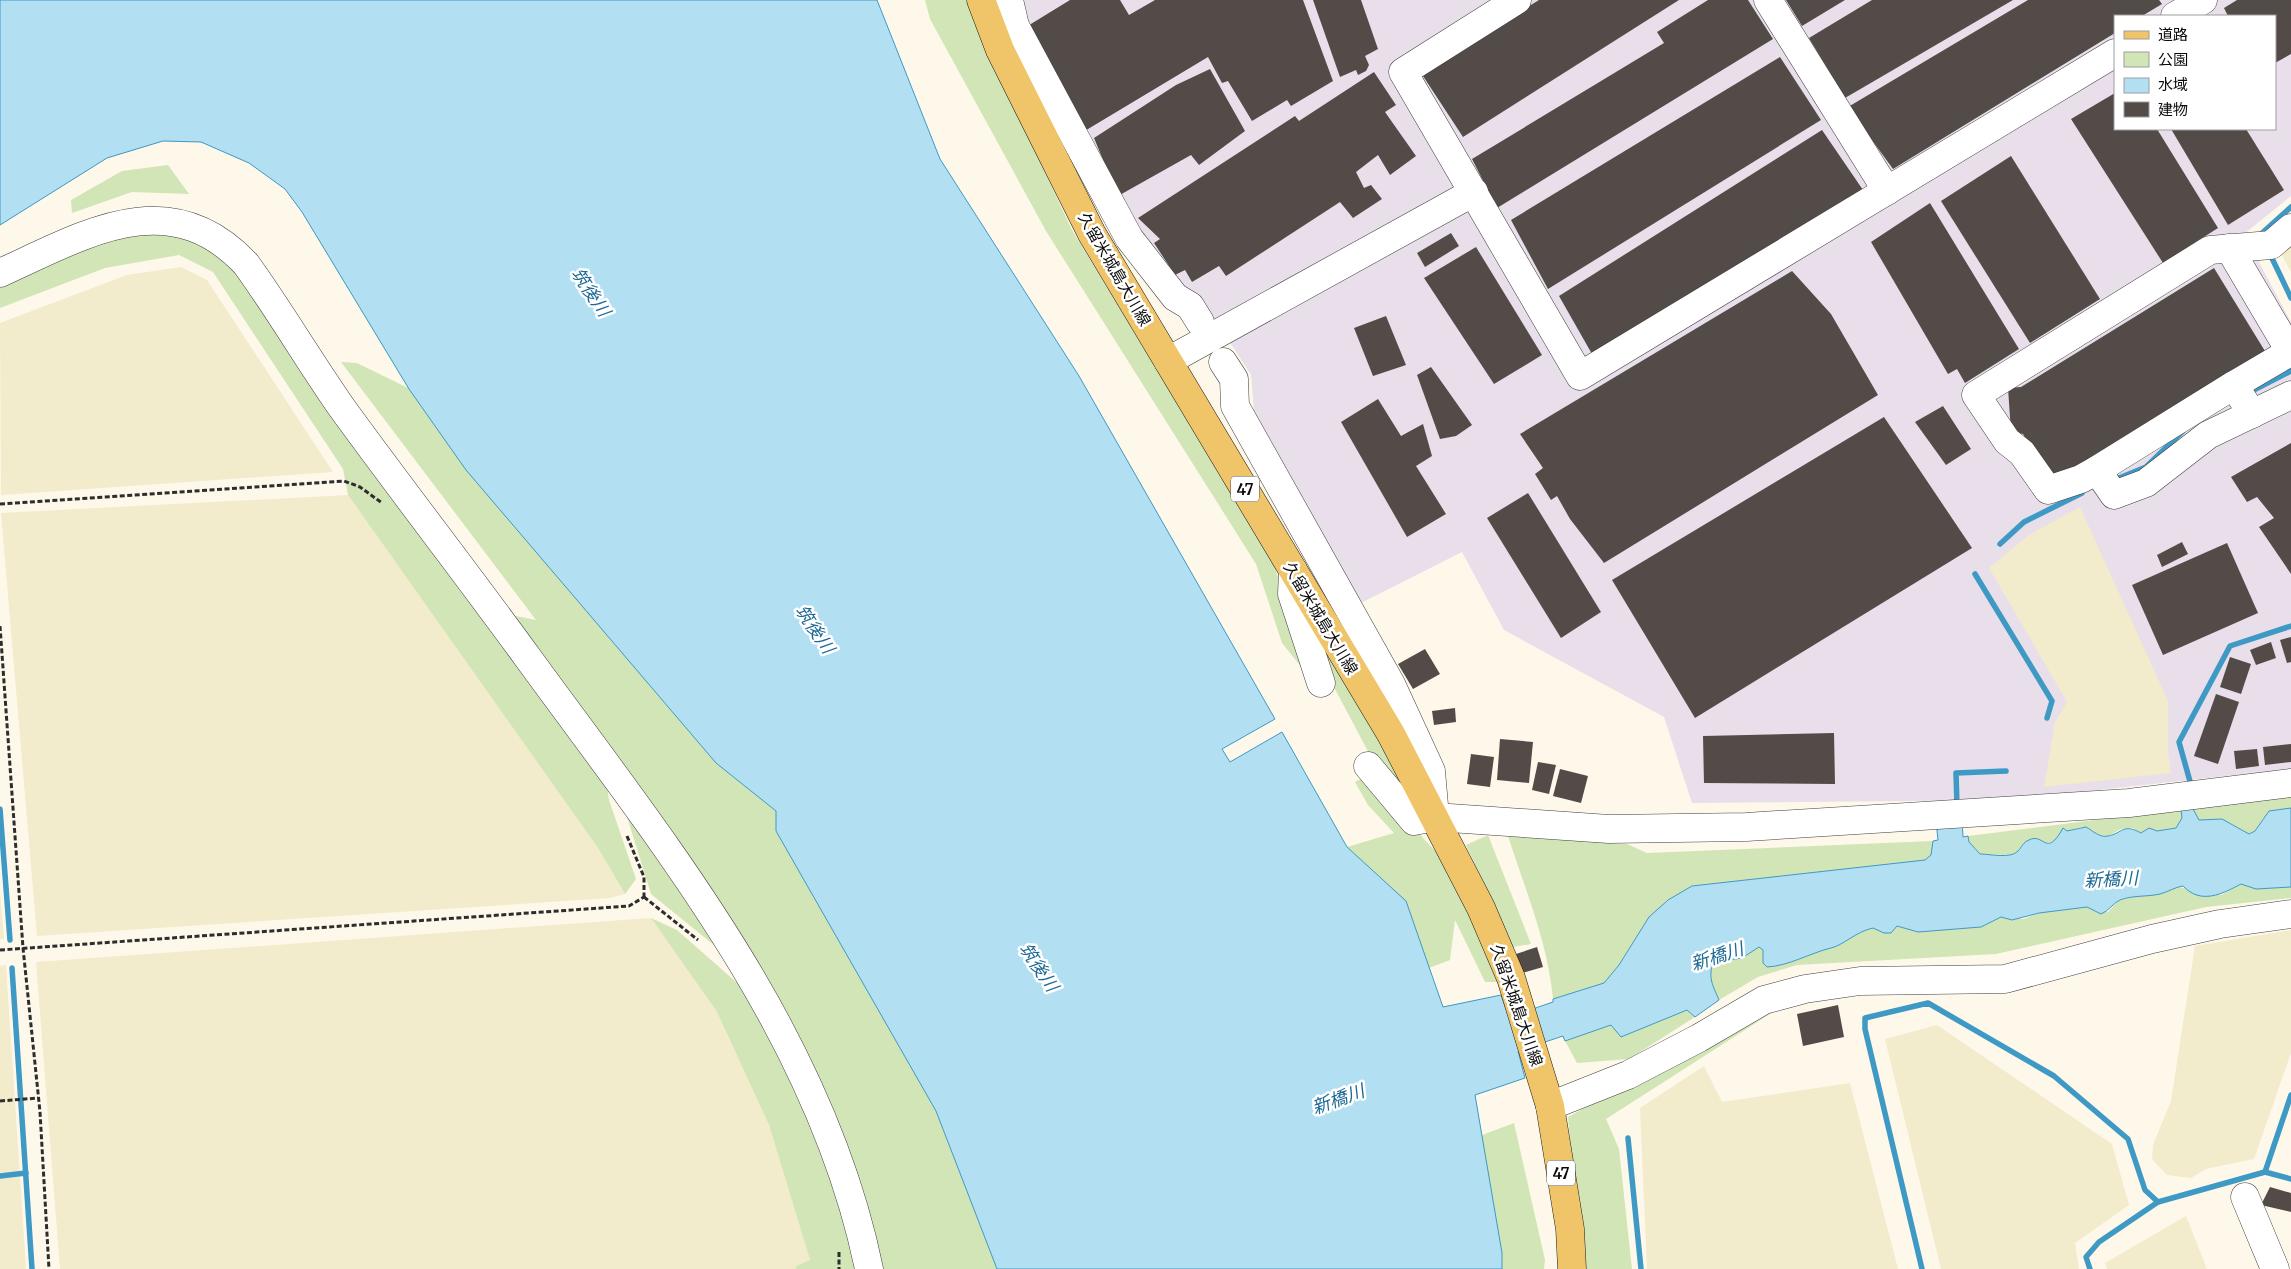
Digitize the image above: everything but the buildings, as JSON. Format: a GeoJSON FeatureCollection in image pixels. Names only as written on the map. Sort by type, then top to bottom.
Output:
{"type":"FeatureCollection","features":[{"type":"Feature","properties":{"kind":"main road","name":"久留米城島大川線"},"geometry":{"type":"LineString","coordinates":[[981,0],[1000,50],[1092,234],[1391,734],[1481,908],[1511,978],[1550,1106],[1570,1229],[1572,1269]]}},
{"type":"Feature","properties":{"kind":"street"},"geometry":{"type":"LineString","coordinates":[[1008,0],[1015,26],[1129,238],[1174,297],[1190,306],[1200,322]]}},
{"type":"Feature","properties":{"kind":"street"},"geometry":{"type":"LineString","coordinates":[[1518,0],[1403,72],[1580,376],[2114,54]]}},
{"type":"Feature","properties":{"kind":"street"},"geometry":{"type":"LineString","coordinates":[[1768,0],[1887,191]]}},
{"type":"Feature","properties":{"kind":"street"},"geometry":{"type":"LineString","coordinates":[[1168,361],[1474,192]]}},
{"type":"Feature","properties":{"kind":"street"},"geometry":{"type":"LineString","coordinates":[[0,273],[76,239],[114,226],[143,221],[173,221],[193,226],[213,235],[230,247],[246,264],[341,406],[450,551],[702,897],[784,1034],[818,1111],[843,1176],[869,1269]]}},
{"type":"Feature","properties":{"kind":"street"},"geometry":{"type":"LineString","coordinates":[[2273,240],[2210,250],[1976,395],[2007,441],[2022,453],[2048,490],[2081,479],[2103,478],[2242,397],[2291,395]]}},
{"type":"Feature","properties":{"kind":"street"},"geometry":{"type":"LineString","coordinates":[[2103,478],[2114,495],[2146,483],[2208,435],[2242,397],[2291,352],[2229,248]]}},
{"type":"Feature","properties":{"kind":"street"},"geometry":{"type":"LineString","coordinates":[[1223,362],[1234,378],[1235,406],[1391,684],[1431,771],[1435,818]]}},
{"type":"Feature","properties":{"kind":"street"},"geometry":{"type":"LineString","coordinates":[[1293,570],[1292,594],[1320,684]]}},
{"type":"Feature","properties":{"kind":"street"},"geometry":{"type":"LineString","coordinates":[[1368,766],[1414,821],[1435,818],[1609,829],[1746,827],[1968,813],[2129,802],[2291,783]]}},
{"type":"Feature","properties":{"kind":"street"},"geometry":{"type":"LineString","coordinates":[[1550,1106],[1628,1075],[1699,1038],[1764,1000],[1805,990],[1860,981],[2005,979],[2212,926],[2291,914]]}},
{"type":"Feature","properties":{"kind":"street"},"geometry":{"type":"LineString","coordinates":[[2245,1196],[2275,1269]]}},
{"type":"Feature","properties":{"kind":"path"},"geometry":{"type":"LineString","coordinates":[[0,504],[344,482],[360,487]]}},
{"type":"Feature","properties":{"kind":"path"},"geometry":{"type":"LineString","coordinates":[[0,626],[22,948],[38,1098],[49,1269]]}},
{"type":"Feature","properties":{"kind":"path"},"geometry":{"type":"LineString","coordinates":[[0,950],[629,906],[644,897]]}},
{"type":"Feature","properties":{"kind":"path"},"geometry":{"type":"LineString","coordinates":[[0,1101],[38,1098]]}},
{"type":"Feature","properties":{"kind":"shaded area"},"geometry":{"type":"Polygon","coordinates":[[[1021,0],[2291,0],[2291,196],[2244,234],[2291,322],[2291,769],[2008,800],[1692,803],[1664,717],[1504,630],[1462,552],[1361,603],[1254,410],[1251,375],[1198,293],[1181,291],[1135,226],[1026,27],[1021,0]]]}},
{"type":"Feature","properties":{"kind":"shaded area"},"geometry":{"type":"Polygon","coordinates":[[[2291,242],[2291,272],[2280,252],[2291,242]]]}},
{"type":"Feature","properties":{"kind":"shaded area"},"geometry":{"type":"Polygon","coordinates":[[[181,267],[207,280],[333,472],[1,495],[0,323],[127,275],[181,267]]]}},
{"type":"Feature","properties":{"kind":"shaded area"},"geometry":{"type":"Polygon","coordinates":[[[348,495],[598,848],[625,894],[610,898],[37,936],[1,513],[348,495]]]}},
{"type":"Feature","properties":{"kind":"shaded area"},"geometry":{"type":"Polygon","coordinates":[[[2080,507],[2168,701],[2168,750],[2171,773],[2044,787],[2055,722],[2067,702],[1989,568],[2029,535],[2080,507]]]}},
{"type":"Feature","properties":{"kind":"shaded area"},"geometry":{"type":"Polygon","coordinates":[[[0,892],[4,939],[0,939],[0,892]]]}},
{"type":"Feature","properties":{"kind":"shaded area"},"geometry":{"type":"Polygon","coordinates":[[[651,918],[717,1012],[769,1125],[810,1260],[796,1266],[796,1269],[60,1269],[36,962],[651,918]]]}},
{"type":"Feature","properties":{"kind":"shaded area"},"geometry":{"type":"Polygon","coordinates":[[[2291,930],[2291,1053],[2254,1159],[2206,1169],[2191,1178],[2167,1175],[2152,1159],[2153,1145],[2171,1101],[2195,946],[2291,930]]]}},
{"type":"Feature","properties":{"kind":"shaded area"},"geometry":{"type":"Polygon","coordinates":[[[6,965],[26,1269],[0,1269],[0,966],[6,965]]]}},
{"type":"Feature","properties":{"kind":"shaded area"},"geometry":{"type":"Polygon","coordinates":[[[1937,1025],[2112,1144],[2129,1205],[2075,1243],[2079,1269],[1941,1269],[1885,1039],[1937,1025]]]}},
{"type":"Feature","properties":{"kind":"shaded area"},"geometry":{"type":"Polygon","coordinates":[[[1704,1066],[1722,1102],[1850,1083],[1898,1269],[1647,1269],[1640,1108],[1704,1066]]]}},
{"type":"Feature","properties":{"kind":"shaded area"},"geometry":{"type":"Polygon","coordinates":[[[2186,1216],[2207,1269],[2107,1269],[2105,1263],[2186,1216]]]}},
{"type":"Feature","properties":{"kind":"green space"},"geometry":{"type":"Polygon","coordinates":[[[925,0],[970,0],[991,58],[1072,230],[1273,562],[1311,679],[1282,643],[1256,564],[1046,231],[930,19],[925,0]]]}},
{"type":"Feature","properties":{"kind":"green space"},"geometry":{"type":"Polygon","coordinates":[[[187,126],[313,187],[770,794],[1021,1269],[878,1269],[793,1034],[505,614],[536,620],[341,362],[357,363],[408,388],[302,212],[285,189],[249,163],[201,142],[163,141],[107,158],[0,225],[0,206],[87,155],[187,126]]]}},
{"type":"Feature","properties":{"kind":"green space"},"geometry":{"type":"Polygon","coordinates":[[[168,165],[189,194],[132,192],[72,213],[71,200],[122,171],[168,165]]]}},
{"type":"Feature","properties":{"kind":"green space"},"geometry":{"type":"Polygon","coordinates":[[[174,227],[239,266],[606,780],[609,800],[636,879],[625,894],[598,848],[348,495],[343,469],[213,272],[179,255],[105,268],[0,308],[0,278],[81,241],[174,227]]]}},
{"type":"Feature","properties":{"kind":"green space"},"geometry":{"type":"Polygon","coordinates":[[[1304,614],[1416,803],[1371,757],[1327,674],[1304,614]]]}},
{"type":"Feature","properties":{"kind":"green space"},"geometry":{"type":"Polygon","coordinates":[[[1282,732],[1347,847],[1394,833],[1368,805],[1355,782],[1365,777],[1442,858],[1500,982],[1485,982],[1455,920],[1450,960],[1429,968],[1443,1007],[1501,995],[1430,1023],[1282,732]]]}},
{"type":"Feature","properties":{"kind":"green space"},"geometry":{"type":"Polygon","coordinates":[[[2291,793],[2291,808],[2269,811],[2255,831],[2249,834],[2222,819],[2198,820],[2192,807],[2291,793]]]}},
{"type":"Feature","properties":{"kind":"green space"},"geometry":{"type":"Polygon","coordinates":[[[623,804],[736,963],[651,894],[623,804]]]}},
{"type":"Feature","properties":{"kind":"green space"},"geometry":{"type":"Polygon","coordinates":[[[2181,809],[2182,818],[2176,828],[2141,833],[2133,828],[2121,829],[2108,836],[2099,835],[2082,827],[2067,831],[2063,828],[2056,841],[2044,843],[2034,838],[2023,844],[2018,852],[2010,855],[1980,854],[1969,842],[1968,836],[2181,809]]]}},
{"type":"Feature","properties":{"kind":"green space"},"geometry":{"type":"Polygon","coordinates":[[[1488,835],[1531,944],[1513,947],[1466,845],[1488,835]]]}},
{"type":"Feature","properties":{"kind":"green space"},"geometry":{"type":"Polygon","coordinates":[[[1508,836],[1627,844],[1647,853],[1933,841],[1931,855],[1925,860],[1692,886],[1649,917],[1619,965],[1604,983],[1553,999],[1541,937],[1508,836]]]}},
{"type":"Feature","properties":{"kind":"green space"},"geometry":{"type":"Polygon","coordinates":[[[2241,884],[2256,889],[2291,887],[2291,898],[2206,907],[1996,954],[1797,965],[1758,977],[1719,1000],[1711,976],[1714,962],[1742,958],[1759,947],[1763,950],[1764,963],[1768,967],[1776,966],[1836,946],[1861,932],[1873,928],[1885,933],[1897,926],[1918,932],[1981,927],[2001,917],[2023,919],[2039,913],[2087,907],[2108,912],[2118,901],[2136,896],[2161,894],[2178,887],[2221,895],[2241,884]]]}},
{"type":"Feature","properties":{"kind":"green space"},"geometry":{"type":"Polygon","coordinates":[[[651,918],[677,930],[752,996],[807,1109],[845,1215],[857,1269],[796,1269],[796,1266],[810,1260],[769,1125],[717,1012],[651,918]]]}},
{"type":"Feature","properties":{"kind":"green space"},"geometry":{"type":"Polygon","coordinates":[[[1765,1008],[1773,1012],[1606,1119],[1619,1149],[1632,1269],[1582,1269],[1568,1117],[1765,1008]]]}},
{"type":"Feature","properties":{"kind":"green space"},"geometry":{"type":"Polygon","coordinates":[[[1687,1010],[1695,1017],[1629,1059],[1577,1063],[1565,1041],[1611,1025],[1621,1037],[1687,1010]]]}},
{"type":"Feature","properties":{"kind":"green space"},"geometry":{"type":"Polygon","coordinates":[[[1469,1070],[1525,1078],[1475,1095],[1482,1135],[1514,1123],[1545,1260],[1544,1269],[1443,1269],[1469,1070]]]}},
{"type":"Feature","properties":{"kind":"water"},"geometry":{"type":"Polygon","coordinates":[[[0,0],[877,0],[940,159],[1079,376],[1275,719],[1222,749],[1230,762],[1282,732],[1347,847],[1406,901],[1443,1007],[1501,995],[1509,1017],[1553,1002],[1553,999],[1604,983],[1619,965],[1649,917],[1668,900],[1692,886],[1925,860],[1931,855],[1933,841],[1938,840],[1936,821],[1962,819],[1963,837],[1968,836],[1969,842],[1980,854],[2011,855],[2018,851],[2025,842],[2034,838],[2045,843],[2053,842],[2063,828],[2067,831],[2086,827],[2097,834],[2105,836],[2127,829],[2141,833],[2149,828],[2157,831],[2176,828],[2182,818],[2181,809],[2192,807],[2199,820],[2222,819],[2249,834],[2255,831],[2269,811],[2291,808],[2291,887],[2256,889],[2241,884],[2219,894],[2204,896],[2190,892],[2183,886],[2160,894],[2120,900],[2101,914],[2087,907],[2039,913],[2012,920],[2001,917],[1981,927],[1918,932],[1897,926],[1891,933],[1884,933],[1873,928],[1861,932],[1836,946],[1791,962],[1767,967],[1763,963],[1763,950],[1759,947],[1742,958],[1714,962],[1711,976],[1719,1000],[1695,1017],[1687,1010],[1621,1037],[1611,1025],[1565,1041],[1563,1036],[1518,1051],[1525,1078],[1475,1095],[1502,1253],[1502,1269],[997,1269],[936,1111],[776,831],[776,811],[716,763],[466,470],[409,389],[302,212],[285,189],[249,163],[201,142],[163,141],[107,158],[0,225],[0,0]]]}},
{"type":"Feature","properties":{"kind":"waterway"},"geometry":{"type":"LineString","coordinates":[[2262,237],[2261,234],[2291,207]]}},
{"type":"Feature","properties":{"kind":"waterway"},"geometry":{"type":"LineString","coordinates":[[2269,252],[2291,298]]}},
{"type":"Feature","properties":{"kind":"waterway"},"geometry":{"type":"LineString","coordinates":[[2248,393],[2291,371]]}},
{"type":"Feature","properties":{"kind":"waterway"},"geometry":{"type":"LineString","coordinates":[[2114,480],[2146,467],[2183,431]]}},
{"type":"Feature","properties":{"kind":"waterway"},"geometry":{"type":"LineString","coordinates":[[2000,544],[2024,522],[2082,493]]}},
{"type":"Feature","properties":{"kind":"waterway"},"geometry":{"type":"LineString","coordinates":[[1975,574],[2052,701],[2047,718]]}},
{"type":"Feature","properties":{"kind":"waterway"},"geometry":{"type":"LineString","coordinates":[[2191,785],[2179,742],[2230,646],[2291,626]]}},
{"type":"Feature","properties":{"kind":"waterway"},"geometry":{"type":"LineString","coordinates":[[1957,806],[1956,773],[2006,771]]}},
{"type":"Feature","properties":{"kind":"waterway"},"geometry":{"type":"LineString","coordinates":[[0,809],[10,940]]}},
{"type":"Feature","properties":{"kind":"waterway"},"geometry":{"type":"LineString","coordinates":[[12,968],[32,1269]]}},
{"type":"Feature","properties":{"kind":"waterway"},"geometry":{"type":"LineString","coordinates":[[1922,1269],[1865,1029],[1865,1018],[1928,1003],[2054,1076],[2128,1139],[2145,1190],[2158,1202],[2265,1172],[2291,1179]]}},
{"type":"Feature","properties":{"kind":"waterway"},"geometry":{"type":"LineString","coordinates":[[2265,1172],[2291,1095]]}},
{"type":"Feature","properties":{"kind":"waterway"},"geometry":{"type":"LineString","coordinates":[[1628,1138],[1641,1269]]}},
{"type":"Feature","properties":{"kind":"waterway"},"geometry":{"type":"LineString","coordinates":[[0,1176],[26,1173]]}},
{"type":"Feature","properties":{"kind":"waterway"},"geometry":{"type":"LineString","coordinates":[[2090,1269],[2086,1257],[2099,1242],[2158,1202]]}},
{"type":"Feature","properties":{"kind":"water label","name":"筑後川"},"geometry":{"type":"Point","coordinates":[591,292]}},
{"type":"Feature","properties":{"kind":"water label","name":"筑後川"},"geometry":{"type":"Point","coordinates":[815,629]}},
{"type":"Feature","properties":{"kind":"water label","name":"新橋川"},"geometry":{"type":"Point","coordinates":[2111,879]}},
{"type":"Feature","properties":{"kind":"water label","name":"新橋川"},"geometry":{"type":"Point","coordinates":[1717,956]}},
{"type":"Feature","properties":{"kind":"water label","name":"筑後川"},"geometry":{"type":"Point","coordinates":[1039,967]}},
{"type":"Feature","properties":{"kind":"water label","name":"新橋川"},"geometry":{"type":"Point","coordinates":[1338,1099]}}]}
